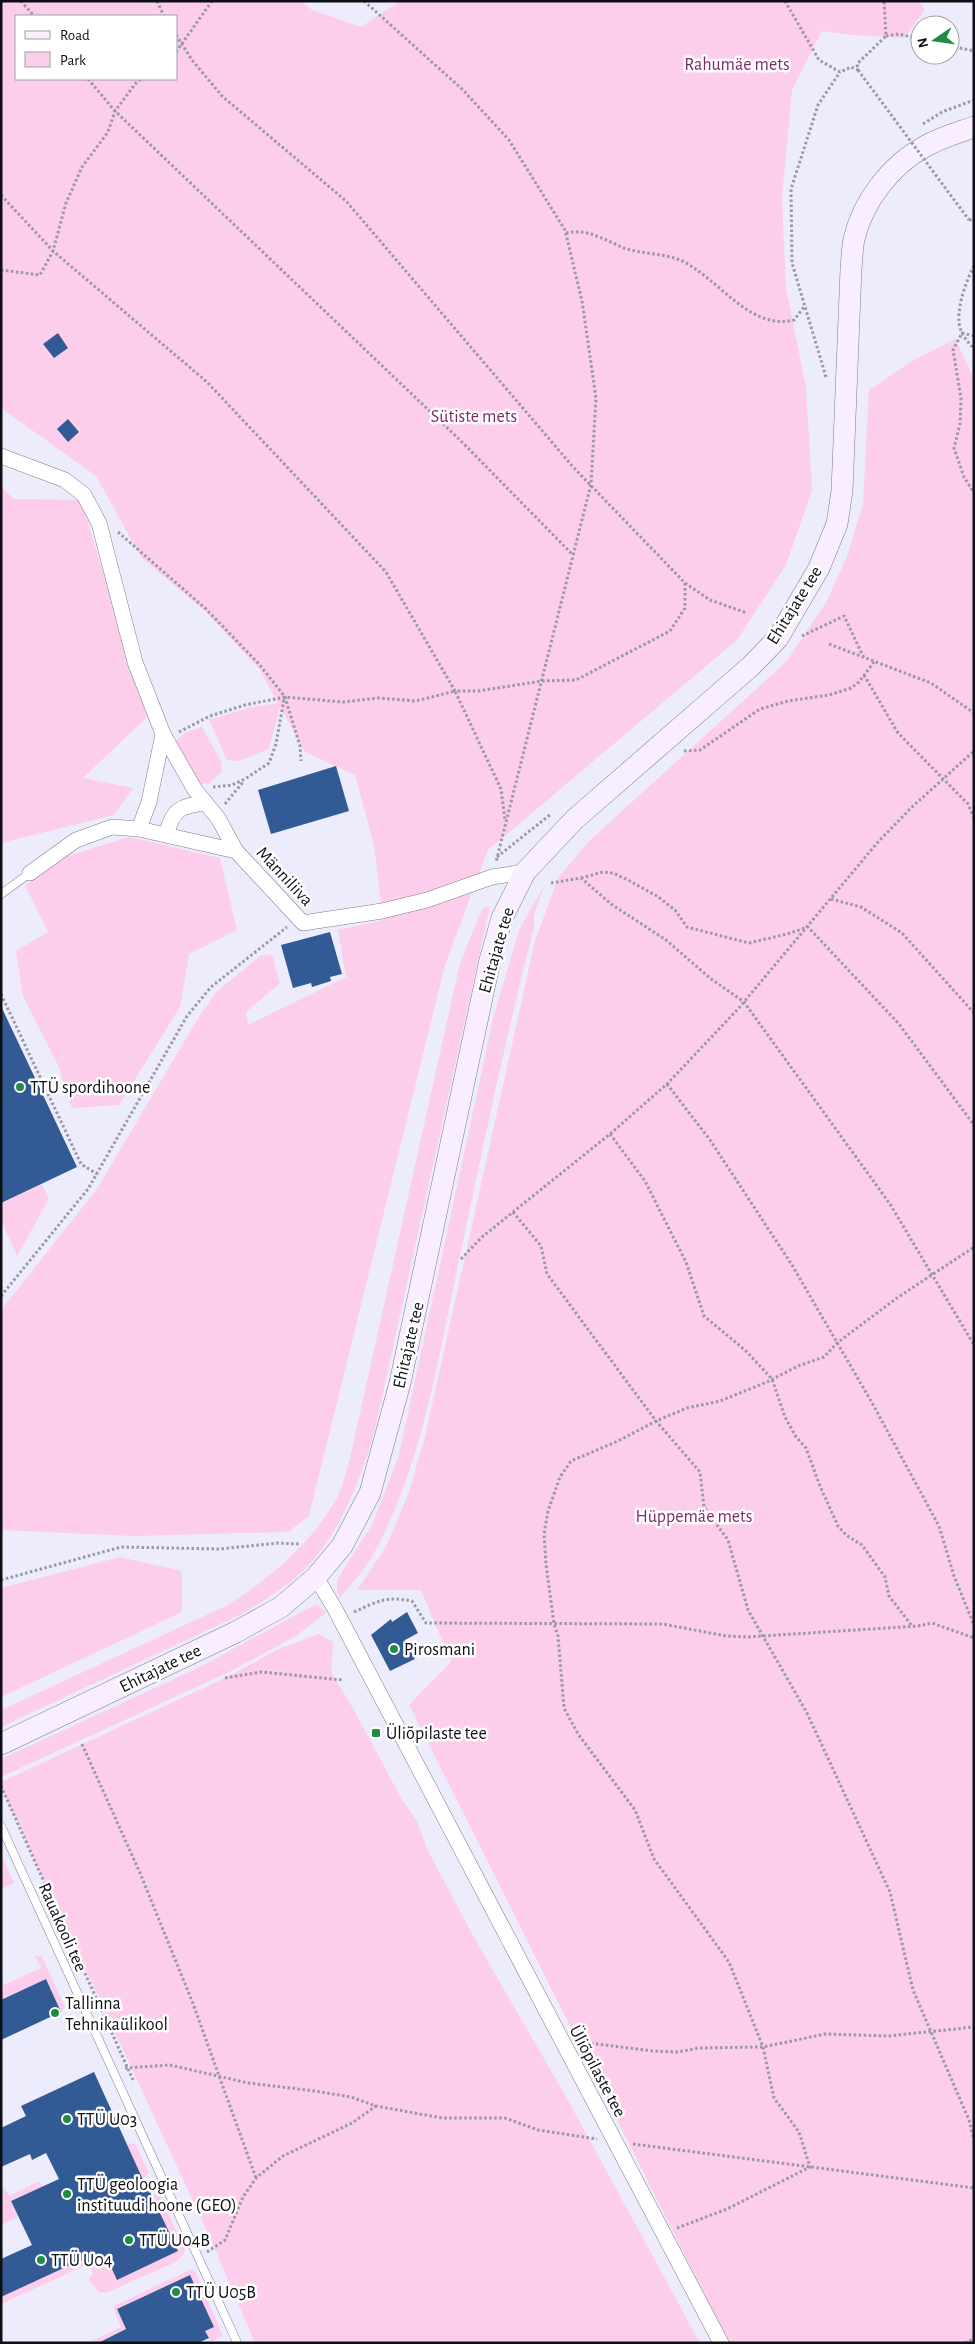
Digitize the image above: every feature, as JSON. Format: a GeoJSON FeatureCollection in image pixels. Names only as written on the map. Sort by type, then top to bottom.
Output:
{"type":"FeatureCollection","features":[{"type":"Feature","properties":{"kind":"main road","name":"Ehitajate tee"},"geometry":{"type":"LineString","coordinates":[[1,1744],[236,1632],[280,1607],[316,1577],[342,1546],[370,1493],[400,1383],[490,960],[502,918],[525,872],[575,819],[752,666],[778,638],[800,604],[819,568],[837,524],[841,499],[851,269],[855,238],[860,223],[875,193],[887,177],[904,160],[925,146],[974,127]]}},
{"type":"Feature","properties":{"kind":"street"},"geometry":{"type":"LineString","coordinates":[[1,456],[65,480],[84,495],[99,522],[135,662],[165,738],[204,800],[218,818],[236,851]]}},
{"type":"Feature","properties":{"kind":"street"},"geometry":{"type":"LineString","coordinates":[[139,829],[149,802],[165,738]]}},
{"type":"Feature","properties":{"kind":"street"},"geometry":{"type":"LineString","coordinates":[[166,835],[168,826],[176,812],[188,805],[204,800]]}},
{"type":"Feature","properties":{"kind":"street","name":"Männiliiva"},"geometry":{"type":"LineString","coordinates":[[30,873],[76,840],[112,827],[139,829],[236,851],[303,923],[382,911],[427,900],[492,877],[525,872]]}},
{"type":"Feature","properties":{"kind":"street","name":"Üliõpilaste tee"},"geometry":{"type":"LineString","coordinates":[[316,1577],[613,2142],[721,2343]]}},
{"type":"Feature","properties":{"kind":"lane"},"geometry":{"type":"LineString","coordinates":[[1,894],[30,873]]}},
{"type":"Feature","properties":{"kind":"lane","name":"Rauakooli tee"},"geometry":{"type":"LineString","coordinates":[[1,1826],[236,2340]]}},
{"type":"Feature","properties":{"kind":"path"},"geometry":{"type":"LineString","coordinates":[[21,1],[33,15]]}},
{"type":"Feature","properties":{"kind":"path"},"geometry":{"type":"LineString","coordinates":[[157,1],[164,15]]}},
{"type":"Feature","properties":{"kind":"path"},"geometry":{"type":"LineString","coordinates":[[178,49],[212,1]]}},
{"type":"Feature","properties":{"kind":"path"},"geometry":{"type":"LineString","coordinates":[[364,1],[463,90],[509,140],[566,233],[582,301],[596,398],[591,484],[492,877]]}},
{"type":"Feature","properties":{"kind":"path"},"geometry":{"type":"LineString","coordinates":[[785,1],[819,60],[840,72]]}},
{"type":"Feature","properties":{"kind":"path"},"geometry":{"type":"LineString","coordinates":[[884,1],[886,36]]}},
{"type":"Feature","properties":{"kind":"path"},"geometry":{"type":"LineString","coordinates":[[910,37],[899,34],[886,36],[857,64],[858,70],[972,220]]}},
{"type":"Feature","properties":{"kind":"path"},"geometry":{"type":"LineString","coordinates":[[178,38],[192,60],[222,96],[346,201],[568,461],[686,583],[710,600],[746,613]]}},
{"type":"Feature","properties":{"kind":"path"},"geometry":{"type":"LineString","coordinates":[[960,48],[974,51]]}},
{"type":"Feature","properties":{"kind":"path"},"geometry":{"type":"LineString","coordinates":[[828,362],[827,381],[792,263],[792,189],[818,104],[840,72],[851,67],[858,70]]}},
{"type":"Feature","properties":{"kind":"path"},"geometry":{"type":"LineString","coordinates":[[89,80],[115,111],[461,441],[573,556]]}},
{"type":"Feature","properties":{"kind":"path"},"geometry":{"type":"LineString","coordinates":[[1,270],[40,275],[53,251],[66,203],[82,167],[108,132],[115,111],[136,83],[140,80]]}},
{"type":"Feature","properties":{"kind":"path"},"geometry":{"type":"LineString","coordinates":[[918,127],[942,112],[974,100]]}},
{"type":"Feature","properties":{"kind":"path"},"geometry":{"type":"LineString","coordinates":[[905,137],[911,132]]}},
{"type":"Feature","properties":{"kind":"path"},"geometry":{"type":"LineString","coordinates":[[1,195],[53,251],[207,382],[386,572],[455,691],[501,789],[506,822]]}},
{"type":"Feature","properties":{"kind":"path"},"geometry":{"type":"LineString","coordinates":[[566,233],[578,230],[626,248],[679,260],[711,280],[755,315],[783,323],[794,320],[804,306]]}},
{"type":"Feature","properties":{"kind":"path"},"geometry":{"type":"LineString","coordinates":[[974,266],[968,276],[959,321],[964,338],[974,349]]}},
{"type":"Feature","properties":{"kind":"path"},"geometry":{"type":"LineString","coordinates":[[962,333],[974,336]]}},
{"type":"Feature","properties":{"kind":"path"},"geometry":{"type":"LineString","coordinates":[[962,333],[953,350],[961,398],[960,424],[954,448],[964,477],[974,493]]}},
{"type":"Feature","properties":{"kind":"path"},"geometry":{"type":"LineString","coordinates":[[114,529],[206,609],[259,664],[285,697],[300,746],[301,761]]}},
{"type":"Feature","properties":{"kind":"path"},"geometry":{"type":"LineString","coordinates":[[165,738],[210,716],[245,705],[285,697],[343,702],[378,698],[416,701],[455,691],[478,691],[542,681],[576,680],[670,631],[686,608],[686,583]]}},
{"type":"Feature","properties":{"kind":"path"},"geometry":{"type":"LineString","coordinates":[[801,637],[844,616],[864,658]]}},
{"type":"Feature","properties":{"kind":"path"},"geometry":{"type":"LineString","coordinates":[[829,644],[931,683],[974,713]]}},
{"type":"Feature","properties":{"kind":"path"},"geometry":{"type":"LineString","coordinates":[[684,751],[700,750],[760,709],[851,688],[859,682],[874,662]]}},
{"type":"Feature","properties":{"kind":"path"},"geometry":{"type":"LineString","coordinates":[[864,676],[898,733],[968,804],[974,818]]}},
{"type":"Feature","properties":{"kind":"path"},"geometry":{"type":"LineString","coordinates":[[204,800],[210,788],[232,785],[269,763],[276,744],[285,697]]}},
{"type":"Feature","properties":{"kind":"path"},"geometry":{"type":"LineString","coordinates":[[461,1259],[482,1237],[610,1134],[667,1084],[744,1002],[878,842],[912,807],[974,750]]}},
{"type":"Feature","properties":{"kind":"path"},"geometry":{"type":"LineString","coordinates":[[218,818],[224,805],[245,779]]}},
{"type":"Feature","properties":{"kind":"path"},"geometry":{"type":"LineString","coordinates":[[497,857],[555,811]]}},
{"type":"Feature","properties":{"kind":"path"},"geometry":{"type":"LineString","coordinates":[[552,883],[603,872],[613,874],[657,896],[675,910],[687,927],[749,943],[808,927]]}},
{"type":"Feature","properties":{"kind":"path"},"geometry":{"type":"LineString","coordinates":[[581,878],[611,904],[666,940],[710,978],[744,1002],[890,1204],[974,1345]]}},
{"type":"Feature","properties":{"kind":"path"},"geometry":{"type":"LineString","coordinates":[[831,899],[861,907],[902,933],[974,1013]]}},
{"type":"Feature","properties":{"kind":"path"},"geometry":{"type":"LineString","coordinates":[[1,1296],[88,1189],[188,1016],[211,986],[298,918]]}},
{"type":"Feature","properties":{"kind":"path"},"geometry":{"type":"LineString","coordinates":[[808,927],[899,1024],[974,1125]]}},
{"type":"Feature","properties":{"kind":"path"},"geometry":{"type":"LineString","coordinates":[[1,994],[81,1164],[97,1174]]}},
{"type":"Feature","properties":{"kind":"path"},"geometry":{"type":"LineString","coordinates":[[667,1084],[710,1140],[770,1232],[837,1343],[939,1526],[954,1576],[974,1625]]}},
{"type":"Feature","properties":{"kind":"path"},"geometry":{"type":"LineString","coordinates":[[610,1134],[644,1181],[656,1202],[686,1262],[704,1316],[746,1351],[772,1379],[785,1417],[806,1448],[838,1526],[846,1535],[862,1546],[885,1577],[889,1596],[912,1626]]}},
{"type":"Feature","properties":{"kind":"path"},"geometry":{"type":"LineString","coordinates":[[512,1212],[541,1246],[547,1274],[656,1421],[700,1472],[704,1507],[728,1540],[748,1610],[807,1713],[890,1892],[913,1990],[969,2120],[974,2140]]}},
{"type":"Feature","properties":{"kind":"path"},"geometry":{"type":"LineString","coordinates":[[810,2167],[799,2132],[774,2098],[763,2047],[729,1962],[654,1859],[635,1810],[578,1734],[564,1708],[558,1636],[554,1624],[544,1534],[548,1511],[560,1477],[571,1461],[687,1408],[720,1401],[798,1366],[824,1357],[837,1343],[897,1298],[974,1248]]}},
{"type":"Feature","properties":{"kind":"path"},"geometry":{"type":"LineString","coordinates":[[1,1580],[121,1547],[220,1548],[269,1544],[299,1544]]}},
{"type":"Feature","properties":{"kind":"path"},"geometry":{"type":"LineString","coordinates":[[340,1620],[378,1601],[393,1598],[412,1601],[426,1623],[663,1624],[726,1636],[762,1636],[932,1623],[974,1638]]}},
{"type":"Feature","properties":{"kind":"path"},"geometry":{"type":"LineString","coordinates":[[225,1678],[261,1672],[343,1680]]}},
{"type":"Feature","properties":{"kind":"path"},"geometry":{"type":"LineString","coordinates":[[82,1744],[140,1873],[192,2001],[256,2178]]}},
{"type":"Feature","properties":{"kind":"path"},"geometry":{"type":"LineString","coordinates":[[1,1786],[135,2086]]}},
{"type":"Feature","properties":{"kind":"path"},"geometry":{"type":"LineString","coordinates":[[560,2040],[653,2051],[763,2047],[825,2034],[888,2036],[974,2027]]}},
{"type":"Feature","properties":{"kind":"path"},"geometry":{"type":"LineString","coordinates":[[112,2068],[170,2065],[248,2083],[342,2096],[376,2106],[442,2118],[505,2118],[538,2130],[613,2142],[974,2188]]}},
{"type":"Feature","properties":{"kind":"path"},"geometry":{"type":"LineString","coordinates":[[198,2258],[225,2240],[243,2197],[256,2178],[284,2156],[352,2123],[376,2106]]}},
{"type":"Feature","properties":{"kind":"path"},"geometry":{"type":"LineString","coordinates":[[662,2233],[727,2209],[810,2167]]}},
{"type":"Feature","properties":{"kind":"path"},"geometry":{"type":"LineString","coordinates":[[205,2242],[213,2260]]}},
{"type":"Feature","properties":{"kind":"path"},"geometry":{"type":"LineString","coordinates":[[965,2343],[974,2339]]}},
{"type":"Feature","properties":{"kind":"green space","name":"Sütiste mets"},"geometry":{"type":"Polygon","coordinates":[[[1,1],[301,1],[312,10],[361,27],[400,1],[919,1],[925,10],[921,15],[910,15],[910,30],[904,38],[822,31],[792,90],[782,198],[786,288],[806,387],[812,490],[786,565],[737,640],[488,850],[445,965],[309,1516],[288,1532],[134,1536],[1,1530],[1,1310],[97,1189],[197,1020],[216,992],[260,956],[272,954],[280,983],[246,1012],[248,1025],[346,977],[338,930],[383,920],[374,845],[355,775],[305,752],[280,706],[269,749],[238,761],[227,760],[209,720],[248,708],[278,703],[260,670],[206,612],[141,557],[96,476],[1,408],[1,1]]]}},
{"type":"Feature","properties":{"kind":"green space","name":"Hüppemäe mets"},"geometry":{"type":"Polygon","coordinates":[[[955,339],[974,378],[974,2343],[729,2343],[409,1705],[451,1662],[421,1590],[357,1590],[386,1547],[408,1495],[425,1437],[535,941],[558,878],[589,841],[786,662],[827,601],[847,556],[863,504],[869,390],[912,361],[955,339]]]}},
{"type":"Feature","properties":{"kind":"green space"},"geometry":{"type":"Polygon","coordinates":[[[1,487],[14,499],[81,500],[147,717],[83,778],[133,788],[114,815],[1,843],[1,487]]]}},
{"type":"Feature","properties":{"kind":"green space"},"geometry":{"type":"Polygon","coordinates":[[[202,727],[221,761],[222,771],[210,783],[193,785],[171,744],[185,733],[202,727]]]}},
{"type":"Feature","properties":{"kind":"green space"},"geometry":{"type":"Polygon","coordinates":[[[129,837],[220,858],[237,930],[189,954],[180,1007],[119,1105],[72,1108],[58,1065],[23,996],[16,951],[48,932],[25,885],[64,857],[129,837]]]}},
{"type":"Feature","properties":{"kind":"green space"},"geometry":{"type":"Polygon","coordinates":[[[545,884],[534,914],[534,928],[504,1052],[436,1372],[417,1447],[391,1519],[371,1559],[340,1598],[337,1591],[337,1580],[373,1523],[399,1455],[493,1019],[519,930],[545,884]]]}},
{"type":"Feature","properties":{"kind":"green space"},"geometry":{"type":"Polygon","coordinates":[[[490,906],[375,1429],[349,1503],[330,1538],[298,1576],[242,1614],[1,1727],[1,1710],[228,1605],[260,1583],[289,1558],[315,1530],[337,1498],[350,1458],[460,963],[482,909],[490,906]]]}},
{"type":"Feature","properties":{"kind":"green space"},"geometry":{"type":"Polygon","coordinates":[[[42,1184],[49,1199],[17,1256],[1,1220],[1,1203],[42,1184]]]}},
{"type":"Feature","properties":{"kind":"green space"},"geometry":{"type":"Polygon","coordinates":[[[120,1557],[182,1571],[182,1612],[1,1697],[1,1588],[120,1557]]]}},
{"type":"Feature","properties":{"kind":"green space"},"geometry":{"type":"Polygon","coordinates":[[[316,1604],[327,1612],[296,1636],[229,1672],[1,1777],[1,1759],[198,1668],[316,1604]]]}},
{"type":"Feature","properties":{"kind":"green space"},"geometry":{"type":"Polygon","coordinates":[[[319,1634],[333,1642],[331,1672],[354,1710],[401,1798],[417,1821],[428,1851],[471,1932],[569,2102],[700,2343],[255,2343],[211,2240],[1,1786],[1,1782],[225,1678],[281,1648],[319,1634]]]}},
{"type":"Feature","properties":{"kind":"green space"},"geometry":{"type":"Polygon","coordinates":[[[1,1854],[14,1883],[1,1889],[1,1854]]]}},
{"type":"Feature","properties":{"kind":"green space"},"geometry":{"type":"Polygon","coordinates":[[[35,1955],[42,1957],[65,2007],[61,2012],[46,1979],[1,2000],[1,1986],[41,1968],[35,1955]]]}},
{"type":"Feature","properties":{"kind":"green space"},"geometry":{"type":"Polygon","coordinates":[[[133,2143],[149,2173],[142,2179],[126,2145],[133,2143]]]}},
{"type":"Feature","properties":{"kind":"green space"},"geometry":{"type":"Polygon","coordinates":[[[39,2181],[42,2187],[11,2200],[18,2217],[1,2225],[1,2190],[5,2188],[9,2196],[39,2181]]]}},
{"type":"Feature","properties":{"kind":"green space"},"geometry":{"type":"Polygon","coordinates":[[[159,2192],[185,2250],[183,2255],[176,2262],[108,2292],[99,2292],[90,2282],[89,2278],[93,2275],[91,2268],[108,2260],[117,2280],[178,2251],[152,2196],[159,2192]]]}},
{"type":"Feature","properties":{"kind":"green space"},"geometry":{"type":"Polygon","coordinates":[[[81,2260],[84,2266],[1,2304],[1,2297],[81,2260]]]}},
{"type":"Feature","properties":{"kind":"green space"},"geometry":{"type":"Polygon","coordinates":[[[192,2269],[196,2273],[223,2336],[211,2342],[205,2331],[214,2327],[190,2275],[117,2309],[126,2329],[97,2343],[88,2343],[121,2327],[114,2306],[192,2269]]]}},
{"type":"Feature","properties":{"kind":"building"},"geometry":{"type":"Polygon","coordinates":[[[58,333],[68,348],[54,358],[43,344],[58,333]]]}},
{"type":"Feature","properties":{"kind":"building"},"geometry":{"type":"Polygon","coordinates":[[[68,419],[79,432],[68,442],[57,429],[68,419]]]}},
{"type":"Feature","properties":{"kind":"building"},"geometry":{"type":"Polygon","coordinates":[[[336,766],[349,811],[271,834],[258,790],[336,766]]]}},
{"type":"Feature","properties":{"kind":"building"},"geometry":{"type":"Polygon","coordinates":[[[330,932],[342,974],[330,977],[331,981],[312,987],[311,983],[293,988],[281,945],[330,932]]]}},
{"type":"Feature","properties":{"kind":"building","name":"TTÜ spordihoone"},"geometry":{"type":"Polygon","coordinates":[[[1,1006],[77,1167],[1,1203],[1,1006]]]}},
{"type":"Feature","properties":{"kind":"building","name":"Pirosmani"},"geometry":{"type":"Polygon","coordinates":[[[407,1612],[418,1633],[405,1640],[415,1659],[390,1671],[371,1635],[391,1619],[392,1622],[407,1612]]]}},
{"type":"Feature","properties":{"kind":"building"},"geometry":{"type":"Polygon","coordinates":[[[46,1979],[61,2012],[1,2040],[1,2000],[46,1979]]]}},
{"type":"Feature","properties":{"kind":"building"},"geometry":{"type":"Polygon","coordinates":[[[94,2072],[149,2193],[178,2251],[117,2280],[106,2256],[84,2266],[81,2260],[1,2297],[1,2259],[32,2245],[11,2201],[59,2179],[46,2153],[32,2160],[30,2154],[1,2167],[1,2128],[26,2116],[21,2106],[94,2072]]]}},
{"type":"Feature","properties":{"kind":"building","name":"TTÜ U05B"},"geometry":{"type":"Polygon","coordinates":[[[190,2275],[214,2327],[205,2331],[209,2338],[198,2343],[98,2343],[126,2329],[117,2309],[190,2275]]]}},
{"type":"Feature","properties":{"kind":"place","name":"TTÜ spordihoone"},"geometry":{"type":"Point","coordinates":[20,1087]}},
{"type":"Feature","properties":{"kind":"place","name":"Pirosmani"},"geometry":{"type":"Point","coordinates":[394,1649]}},
{"type":"Feature","properties":{"kind":"place","name":"Üliõpilaste tee"},"geometry":{"type":"Point","coordinates":[376,1733]}},
{"type":"Feature","properties":{"kind":"place","name":"Tallinna Tehnikaülikool"},"geometry":{"type":"Point","coordinates":[55,2013]}},
{"type":"Feature","properties":{"kind":"place","name":"TTÜ U03"},"geometry":{"type":"Point","coordinates":[67,2119]}},
{"type":"Feature","properties":{"kind":"place","name":"TTÜ geoloogia instituudi hoone (GEO)"},"geometry":{"type":"Point","coordinates":[67,2194]}},
{"type":"Feature","properties":{"kind":"place","name":"TTÜ U04B"},"geometry":{"type":"Point","coordinates":[129,2240]}},
{"type":"Feature","properties":{"kind":"place","name":"TTÜ U04"},"geometry":{"type":"Point","coordinates":[41,2260]}},
{"type":"Feature","properties":{"kind":"place","name":"TTÜ U05B"},"geometry":{"type":"Point","coordinates":[176,2292]}},
{"type":"Feature","properties":{"kind":"park label","name":"Rahumäe mets"},"geometry":{"type":"Point","coordinates":[737,64]}}]}
